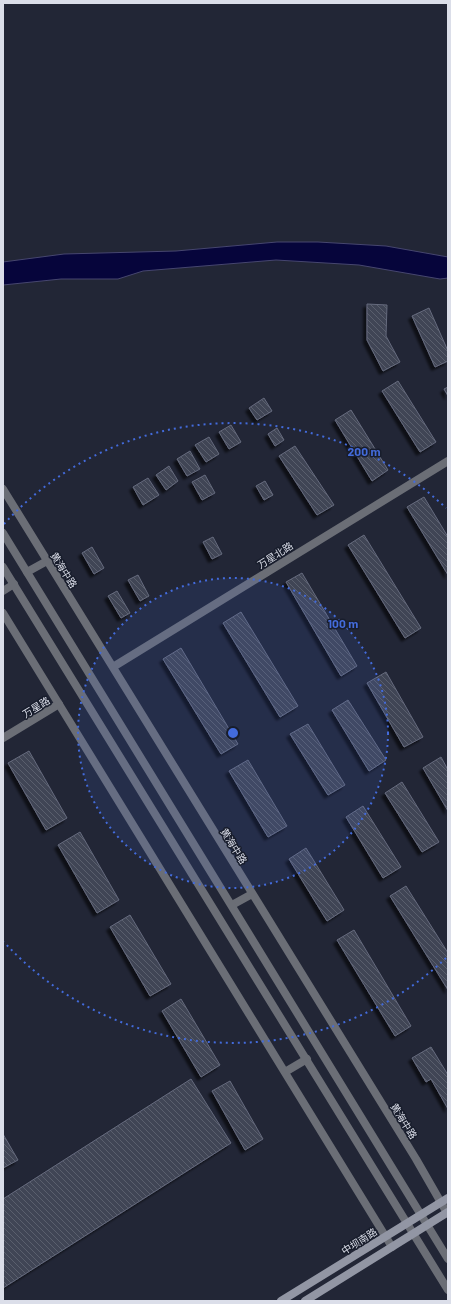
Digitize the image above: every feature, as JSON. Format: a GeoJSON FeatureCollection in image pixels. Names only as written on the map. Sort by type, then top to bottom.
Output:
{"type":"FeatureCollection","features":[{"type":"Feature","properties":{"kind":"main road","name":"中坝南路"},"geometry":{"type":"LineString","coordinates":[[281,1301],[448,1198]]}},
{"type":"Feature","properties":{"kind":"main road"},"geometry":{"type":"LineString","coordinates":[[305,1301],[447,1213]]}},
{"type":"Feature","properties":{"kind":"street","name":"万星北路"},"geometry":{"type":"LineString","coordinates":[[112,667],[448,461]]}},
{"type":"Feature","properties":{"kind":"street","name":"黄海中路"},"geometry":{"type":"LineString","coordinates":[[3,489],[416,1159],[447,1213]]}},
{"type":"Feature","properties":{"kind":"street"},"geometry":{"type":"LineString","coordinates":[[3,533],[448,1259]]}},
{"type":"Feature","properties":{"kind":"street"},"geometry":{"type":"LineString","coordinates":[[27,572],[47,561]]}},
{"type":"Feature","properties":{"kind":"street"},"geometry":{"type":"LineString","coordinates":[[3,567],[448,1290]]}},
{"type":"Feature","properties":{"kind":"street"},"geometry":{"type":"LineString","coordinates":[[3,591],[14,584]]}},
{"type":"Feature","properties":{"kind":"street"},"geometry":{"type":"LineString","coordinates":[[3,613],[392,1247]]}},
{"type":"Feature","properties":{"kind":"street","name":"万星路"},"geometry":{"type":"LineString","coordinates":[[3,738],[59,704]]}},
{"type":"Feature","properties":{"kind":"street"},"geometry":{"type":"LineString","coordinates":[[232,905],[252,894]]}},
{"type":"Feature","properties":{"kind":"street"},"geometry":{"type":"LineString","coordinates":[[285,1072],[307,1059]]}},
{"type":"Feature","properties":{"kind":"shaded area"},"geometry":{"type":"Polygon","coordinates":[[[277,242],[318,242],[386,246],[448,257],[448,278],[440,279],[359,265],[276,260],[143,271],[118,279],[61,279],[3,285],[3,262],[64,254],[176,251],[277,242]]]}},
{"type":"Feature","properties":{"kind":"building"},"geometry":{"type":"Polygon","coordinates":[[[367,304],[387,305],[386,336],[400,362],[383,371],[367,340],[367,304]]]}},
{"type":"Feature","properties":{"kind":"building"},"geometry":{"type":"Polygon","coordinates":[[[429,308],[448,351],[448,361],[435,367],[412,316],[429,308]]]}},
{"type":"Feature","properties":{"kind":"building"},"geometry":{"type":"Polygon","coordinates":[[[398,381],[436,442],[420,452],[382,391],[398,381]]]}},
{"type":"Feature","properties":{"kind":"building"},"geometry":{"type":"Polygon","coordinates":[[[448,387],[448,396],[444,389],[448,387]]]}},
{"type":"Feature","properties":{"kind":"building"},"geometry":{"type":"Polygon","coordinates":[[[264,398],[272,411],[257,420],[249,408],[264,398]]]}},
{"type":"Feature","properties":{"kind":"building"},"geometry":{"type":"Polygon","coordinates":[[[351,410],[388,470],[372,481],[335,420],[351,410]]]}},
{"type":"Feature","properties":{"kind":"building"},"geometry":{"type":"Polygon","coordinates":[[[231,425],[241,442],[229,449],[219,432],[231,425]]]}},
{"type":"Feature","properties":{"kind":"building"},"geometry":{"type":"Polygon","coordinates":[[[277,428],[284,440],[275,446],[268,434],[277,428]]]}},
{"type":"Feature","properties":{"kind":"building"},"geometry":{"type":"Polygon","coordinates":[[[209,437],[219,454],[206,462],[195,445],[209,437]]]}},
{"type":"Feature","properties":{"kind":"building"},"geometry":{"type":"Polygon","coordinates":[[[295,446],[334,505],[317,515],[279,456],[295,446]]]}},
{"type":"Feature","properties":{"kind":"building"},"geometry":{"type":"Polygon","coordinates":[[[190,451],[200,469],[187,476],[177,459],[190,451]]]}},
{"type":"Feature","properties":{"kind":"building"},"geometry":{"type":"Polygon","coordinates":[[[169,466],[178,481],[166,490],[156,475],[169,466]]]}},
{"type":"Feature","properties":{"kind":"building"},"geometry":{"type":"Polygon","coordinates":[[[205,475],[215,493],[202,500],[192,482],[205,475]]]}},
{"type":"Feature","properties":{"kind":"building"},"geometry":{"type":"Polygon","coordinates":[[[148,478],[159,495],[143,505],[133,487],[148,478]]]}},
{"type":"Feature","properties":{"kind":"building"},"geometry":{"type":"Polygon","coordinates":[[[265,481],[273,495],[264,500],[256,486],[265,481]]]}},
{"type":"Feature","properties":{"kind":"building"},"geometry":{"type":"Polygon","coordinates":[[[424,497],[448,537],[448,575],[407,507],[424,497]]]}},
{"type":"Feature","properties":{"kind":"building"},"geometry":{"type":"Polygon","coordinates":[[[364,535],[421,628],[405,638],[348,545],[364,535]]]}},
{"type":"Feature","properties":{"kind":"building"},"geometry":{"type":"Polygon","coordinates":[[[213,537],[222,554],[212,559],[203,542],[213,537]]]}},
{"type":"Feature","properties":{"kind":"building"},"geometry":{"type":"Polygon","coordinates":[[[92,547],[104,568],[94,574],[82,553],[92,547]]]}},
{"type":"Feature","properties":{"kind":"building"},"geometry":{"type":"Polygon","coordinates":[[[302,573],[357,666],[341,676],[286,582],[302,573]]]}},
{"type":"Feature","properties":{"kind":"building"},"geometry":{"type":"Polygon","coordinates":[[[138,575],[149,596],[140,601],[128,580],[138,575]]]}},
{"type":"Feature","properties":{"kind":"building"},"geometry":{"type":"Polygon","coordinates":[[[117,591],[130,613],[121,618],[108,596],[117,591]]]}},
{"type":"Feature","properties":{"kind":"building"},"geometry":{"type":"Polygon","coordinates":[[[241,612],[298,706],[280,717],[223,623],[241,612]]]}},
{"type":"Feature","properties":{"kind":"building"},"geometry":{"type":"Polygon","coordinates":[[[181,648],[238,744],[221,754],[163,659],[181,648]]]}},
{"type":"Feature","properties":{"kind":"building"},"geometry":{"type":"Polygon","coordinates":[[[386,672],[423,737],[404,747],[367,683],[386,672]]]}},
{"type":"Feature","properties":{"kind":"building"},"geometry":{"type":"Polygon","coordinates":[[[348,700],[386,760],[369,771],[332,710],[348,700]]]}},
{"type":"Feature","properties":{"kind":"building"},"geometry":{"type":"Polygon","coordinates":[[[308,724],[345,785],[328,795],[290,734],[308,724]]]}},
{"type":"Feature","properties":{"kind":"building"},"geometry":{"type":"Polygon","coordinates":[[[29,751],[67,818],[46,830],[8,763],[29,751]]]}},
{"type":"Feature","properties":{"kind":"building"},"geometry":{"type":"Polygon","coordinates":[[[441,757],[448,770],[448,811],[423,768],[441,757]]]}},
{"type":"Feature","properties":{"kind":"building"},"geometry":{"type":"Polygon","coordinates":[[[248,760],[287,826],[268,837],[229,771],[248,760]]]}},
{"type":"Feature","properties":{"kind":"building"},"geometry":{"type":"Polygon","coordinates":[[[402,782],[439,842],[422,852],[385,793],[402,782]]]}},
{"type":"Feature","properties":{"kind":"building"},"geometry":{"type":"Polygon","coordinates":[[[363,806],[401,867],[383,878],[346,817],[363,806]]]}},
{"type":"Feature","properties":{"kind":"building"},"geometry":{"type":"Polygon","coordinates":[[[80,832],[119,900],[97,913],[58,845],[80,832]]]}},
{"type":"Feature","properties":{"kind":"building"},"geometry":{"type":"Polygon","coordinates":[[[306,848],[344,910],[327,921],[289,859],[306,848]]]}},
{"type":"Feature","properties":{"kind":"building"},"geometry":{"type":"Polygon","coordinates":[[[406,886],[448,953],[448,990],[390,896],[406,886]]]}},
{"type":"Feature","properties":{"kind":"building"},"geometry":{"type":"Polygon","coordinates":[[[130,915],[171,984],[150,996],[110,927],[130,915]]]}},
{"type":"Feature","properties":{"kind":"building"},"geometry":{"type":"Polygon","coordinates":[[[354,930],[411,1026],[395,1036],[337,940],[354,930]]]}},
{"type":"Feature","properties":{"kind":"building"},"geometry":{"type":"Polygon","coordinates":[[[181,999],[220,1065],[201,1077],[162,1011],[181,999]]]}},
{"type":"Feature","properties":{"kind":"building"},"geometry":{"type":"Polygon","coordinates":[[[431,1047],[448,1075],[448,1109],[431,1079],[426,1082],[412,1058],[431,1047]]]}},
{"type":"Feature","properties":{"kind":"building"},"geometry":{"type":"Polygon","coordinates":[[[191,1079],[231,1143],[3,1288],[3,1199],[191,1079]]]}},
{"type":"Feature","properties":{"kind":"building"},"geometry":{"type":"Polygon","coordinates":[[[230,1081],[263,1139],[245,1150],[212,1091],[230,1081]]]}},
{"type":"Feature","properties":{"kind":"building"},"geometry":{"type":"Polygon","coordinates":[[[3,1134],[18,1160],[3,1168],[3,1134]]]}}]}
